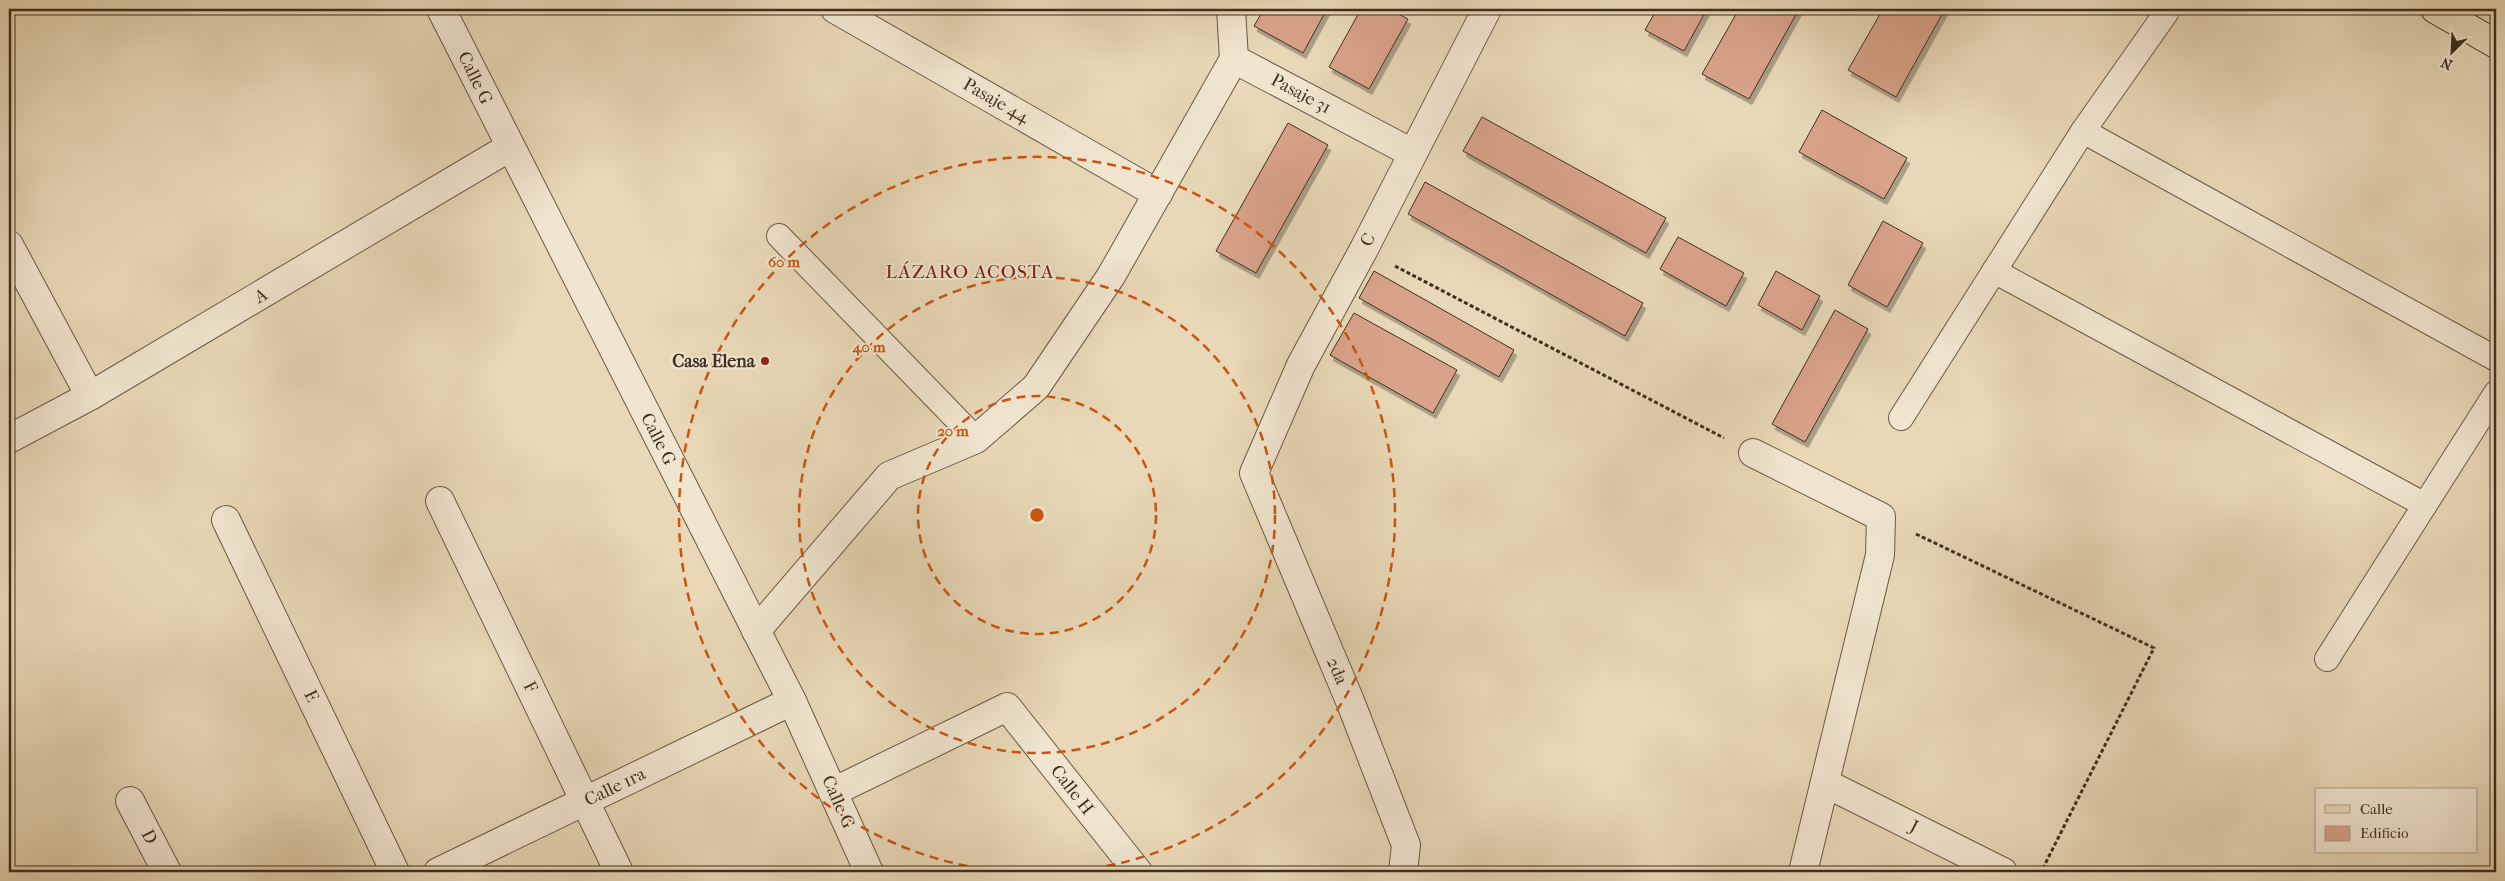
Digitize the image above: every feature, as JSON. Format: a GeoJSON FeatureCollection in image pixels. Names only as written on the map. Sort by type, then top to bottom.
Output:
{"type":"FeatureCollection","features":[{"type":"Feature","properties":{"kind":"main road"},"geometry":{"type":"LineString","coordinates":[[2435,9],[2496,44]]}},
{"type":"Feature","properties":{"kind":"street","name":"Calle G"},"geometry":{"type":"LineString","coordinates":[[441,9],[792,701],[869,872]]}},
{"type":"Feature","properties":{"kind":"street","name":"Pasaje 44"},"geometry":{"type":"LineString","coordinates":[[835,9],[1158,194]]}},
{"type":"Feature","properties":{"kind":"street"},"geometry":{"type":"LineString","coordinates":[[756,631],[888,476],[976,439],[1036,387],[1111,276],[1234,59],[1231,9]]}},
{"type":"Feature","properties":{"kind":"street","name":"C"},"geometry":{"type":"LineString","coordinates":[[1254,473],[1301,364],[1364,249],[1487,9]]}},
{"type":"Feature","properties":{"kind":"street","name":"Pasaje 31"},"geometry":{"type":"LineString","coordinates":[[1234,59],[1412,153]]}},
{"type":"Feature","properties":{"kind":"street","name":"A"},"geometry":{"type":"LineString","coordinates":[[9,439],[90,396],[510,146]]}},
{"type":"Feature","properties":{"kind":"street"},"geometry":{"type":"LineString","coordinates":[[9,245],[90,396]]}},
{"type":"Feature","properties":{"kind":"street"},"geometry":{"type":"LineString","coordinates":[[1753,453],[1881,517],[1880,555],[1802,872]]}},
{"type":"Feature","properties":{"kind":"street","name":"2da"},"geometry":{"type":"LineString","coordinates":[[1254,473],[1350,702],[1406,844],[1403,872]]}},
{"type":"Feature","properties":{"kind":"street","name":"F"},"geometry":{"type":"LineString","coordinates":[[440,501],[619,872]]}},
{"type":"Feature","properties":{"kind":"street","name":"E"},"geometry":{"type":"LineString","coordinates":[[226,520],[395,872]]}},
{"type":"Feature","properties":{"kind":"street","name":"Calle 1ra"},"geometry":{"type":"LineString","coordinates":[[438,872],[792,701]]}},
{"type":"Feature","properties":{"kind":"street","name":"Calle H"},"geometry":{"type":"LineString","coordinates":[[833,792],[1007,707],[1138,872]]}},
{"type":"Feature","properties":{"kind":"street","name":"J"},"geometry":{"type":"LineString","coordinates":[[1825,783],[2003,872]]}},
{"type":"Feature","properties":{"kind":"street","name":"D"},"geometry":{"type":"LineString","coordinates":[[130,801],[167,872]]}},
{"type":"Feature","properties":{"kind":"lane"},"geometry":{"type":"LineString","coordinates":[[1901,418],[2083,131],[2166,13]]}},
{"type":"Feature","properties":{"kind":"lane"},"geometry":{"type":"LineString","coordinates":[[2083,131],[2496,359]]}},
{"type":"Feature","properties":{"kind":"lane"},"geometry":{"type":"LineString","coordinates":[[779,236],[976,439]]}},
{"type":"Feature","properties":{"kind":"lane"},"geometry":{"type":"LineString","coordinates":[[1994,271],[2425,505]]}},
{"type":"Feature","properties":{"kind":"lane"},"geometry":{"type":"LineString","coordinates":[[2327,660],[2496,393]]}},
{"type":"Feature","properties":{"kind":"path"},"geometry":{"type":"LineString","coordinates":[[1364,249],[1753,453]]}},
{"type":"Feature","properties":{"kind":"path"},"geometry":{"type":"LineString","coordinates":[[1881,517],[2154,648],[2041,872]]}},
{"type":"Feature","properties":{"kind":"building"},"geometry":{"type":"Polygon","coordinates":[[[1264,9],[1327,9],[1303,53],[1254,26],[1264,9]]]}},
{"type":"Feature","properties":{"kind":"building"},"geometry":{"type":"Polygon","coordinates":[[[1361,9],[1389,9],[1408,19],[1369,89],[1329,67],[1361,9]]]}},
{"type":"Feature","properties":{"kind":"building"},"geometry":{"type":"Polygon","coordinates":[[[1657,9],[1707,9],[1684,51],[1645,30],[1657,9]]]}},
{"type":"Feature","properties":{"kind":"building"},"geometry":{"type":"Polygon","coordinates":[[[1739,9],[1799,9],[1749,99],[1702,74],[1739,9]]]}},
{"type":"Feature","properties":{"kind":"building"},"geometry":{"type":"Polygon","coordinates":[[[1883,9],[1945,9],[1896,97],[1848,70],[1883,9]]]}},
{"type":"Feature","properties":{"kind":"building"},"geometry":{"type":"Polygon","coordinates":[[[1822,110],[1907,158],[1884,199],[1799,152],[1822,110]]]}},
{"type":"Feature","properties":{"kind":"building"},"geometry":{"type":"Polygon","coordinates":[[[1482,117],[1666,218],[1646,253],[1463,151],[1482,117]]]}},
{"type":"Feature","properties":{"kind":"building"},"geometry":{"type":"Polygon","coordinates":[[[1288,123],[1328,145],[1256,273],[1216,251],[1288,123]]]}},
{"type":"Feature","properties":{"kind":"building"},"geometry":{"type":"Polygon","coordinates":[[[1425,182],[1643,303],[1625,336],[1408,214],[1425,182]]]}},
{"type":"Feature","properties":{"kind":"building"},"geometry":{"type":"Polygon","coordinates":[[[1883,221],[1923,243],[1887,307],[1848,285],[1883,221]]]}},
{"type":"Feature","properties":{"kind":"building"},"geometry":{"type":"Polygon","coordinates":[[[1678,237],[1744,273],[1726,306],[1660,269],[1678,237]]]}},
{"type":"Feature","properties":{"kind":"building"},"geometry":{"type":"Polygon","coordinates":[[[1374,271],[1514,350],[1499,377],[1359,298],[1374,271]]]}},
{"type":"Feature","properties":{"kind":"building"},"geometry":{"type":"Polygon","coordinates":[[[1776,271],[1820,296],[1802,330],[1758,305],[1776,271]]]}},
{"type":"Feature","properties":{"kind":"building"},"geometry":{"type":"Polygon","coordinates":[[[1835,310],[1868,329],[1805,442],[1772,424],[1835,310]]]}},
{"type":"Feature","properties":{"kind":"building"},"geometry":{"type":"Polygon","coordinates":[[[1354,313],[1457,370],[1433,413],[1330,355],[1354,313]]]}},
{"type":"Feature","properties":{"kind":"place","name":"Casa Elena"},"geometry":{"type":"Point","coordinates":[765,361]}},
{"type":"Feature","properties":{"kind":"district","name":"LÁZARO ACOSTA"},"geometry":{"type":"Point","coordinates":[970,272]}}]}
